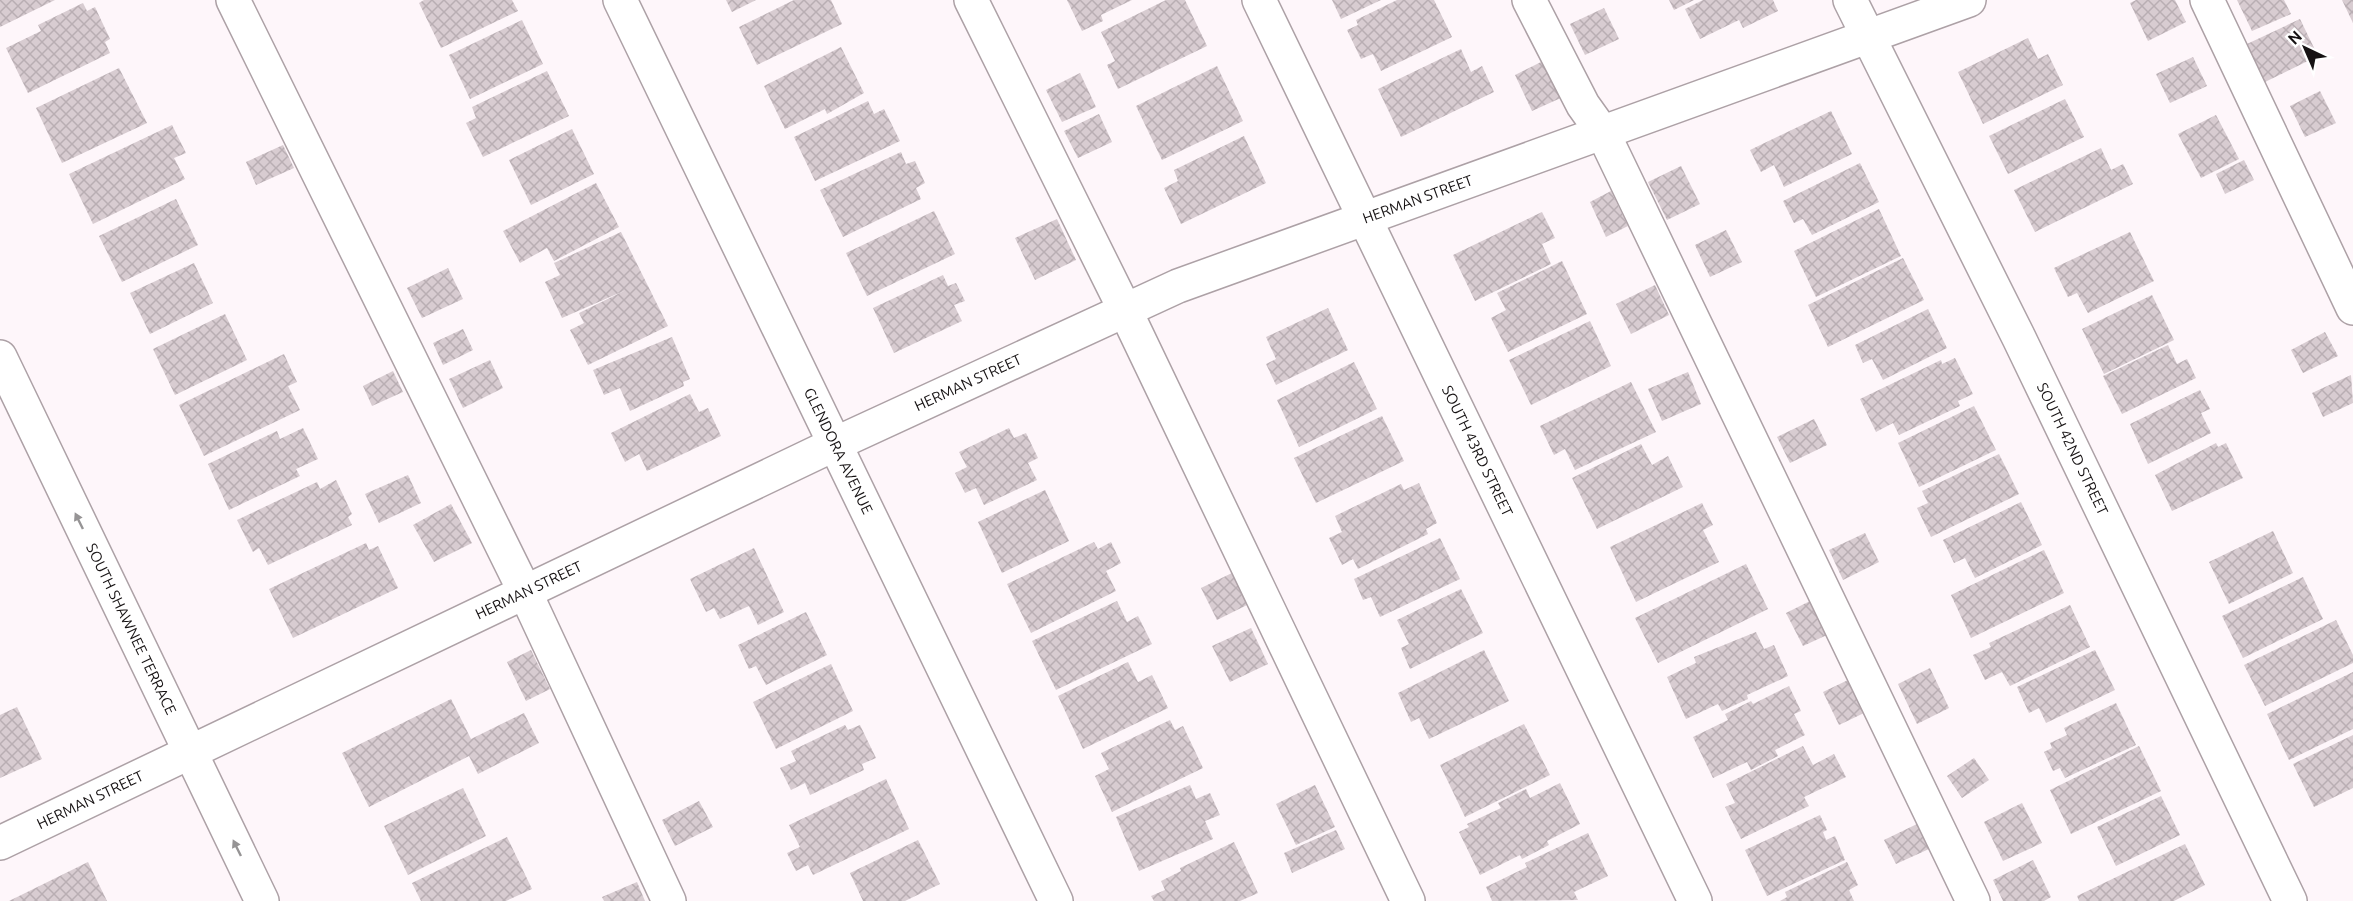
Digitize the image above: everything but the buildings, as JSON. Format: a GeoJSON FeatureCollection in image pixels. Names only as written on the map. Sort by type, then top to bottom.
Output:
{"type":"FeatureCollection","features":[{"type":"Feature","properties":{"kind":"street"},"geometry":{"type":"LineString","coordinates":[[233,0],[525,592],[669,901]]}},
{"type":"Feature","properties":{"kind":"street","name":"GLENDORA AVENUE"},"geometry":{"type":"LineString","coordinates":[[620,0],[1056,901]]}},
{"type":"Feature","properties":{"kind":"street"},"geometry":{"type":"LineString","coordinates":[[971,0],[1125,310],[1408,901]]}},
{"type":"Feature","properties":{"kind":"street","name":"SOUTH 43RD STREET"},"geometry":{"type":"LineString","coordinates":[[1259,0],[1695,901]]}},
{"type":"Feature","properties":{"kind":"street"},"geometry":{"type":"LineString","coordinates":[[1529,0],[1583,105],[1603,133],[1973,901]]}},
{"type":"Feature","properties":{"kind":"street","name":"SOUTH 42ND STREET"},"geometry":{"type":"LineString","coordinates":[[1850,0],[2019,338],[2290,901]]}},
{"type":"Feature","properties":{"kind":"street","name":"HERMAN STREET"},"geometry":{"type":"LineString","coordinates":[[0,843],[835,444],[1178,286],[1969,0]]}},
{"type":"Feature","properties":{"kind":"street"},"geometry":{"type":"LineString","coordinates":[[2207,0],[2353,308]]}},
{"type":"Feature","properties":{"kind":"street","name":"SOUTH SHAWNEE TERRACE"},"geometry":{"type":"LineString","coordinates":[[0,357],[262,901]]}}]}
